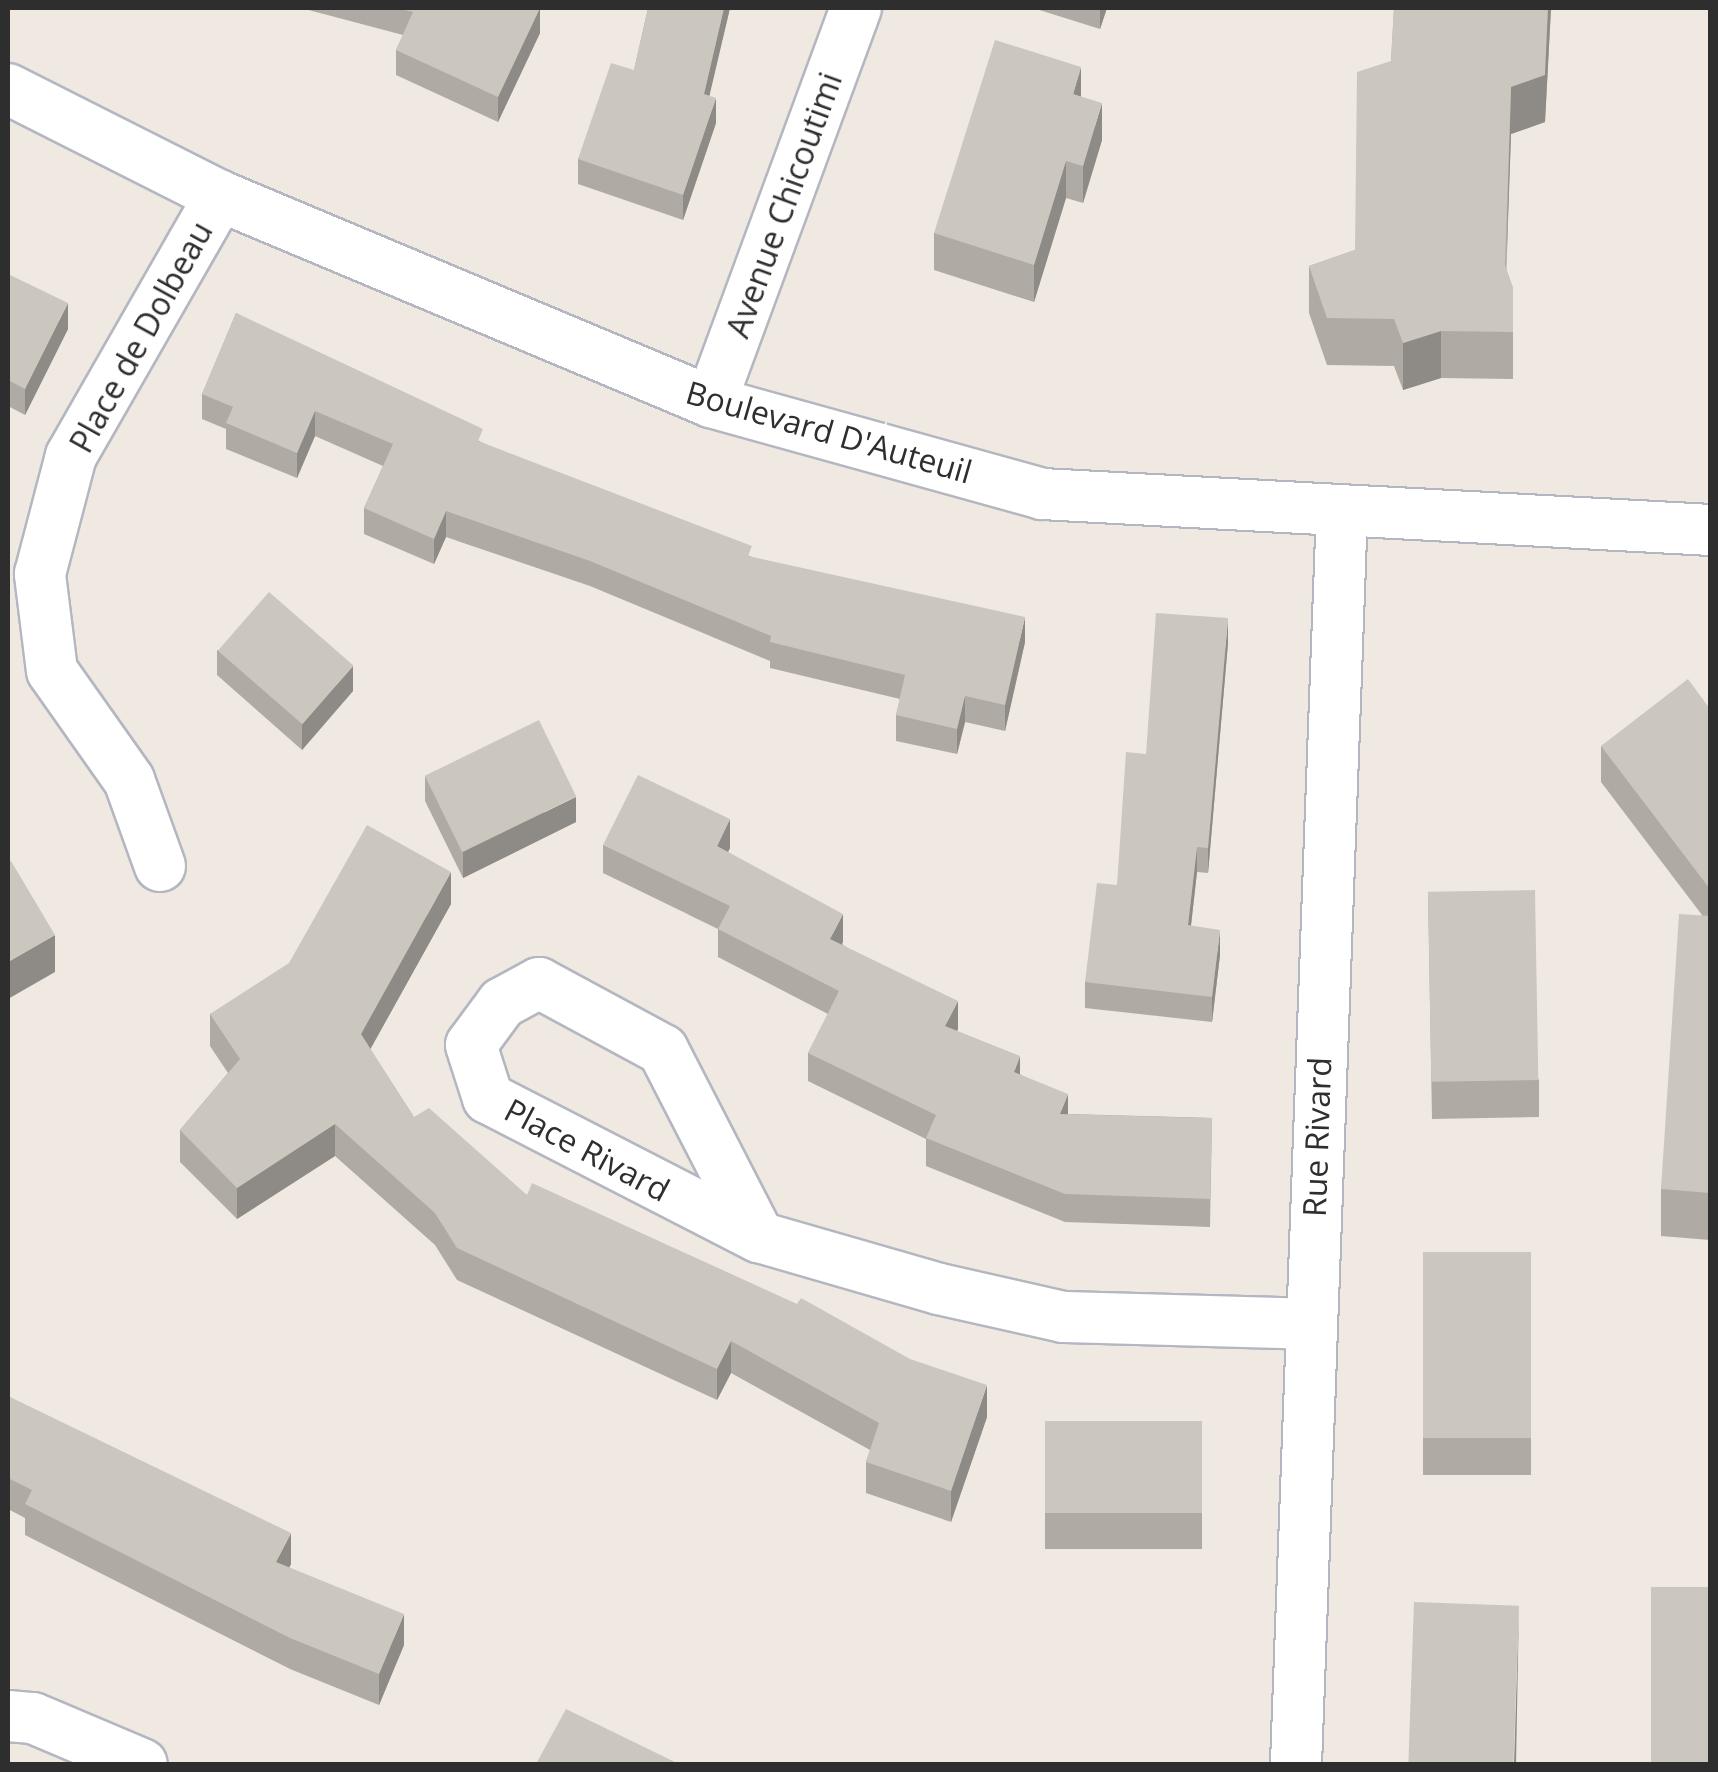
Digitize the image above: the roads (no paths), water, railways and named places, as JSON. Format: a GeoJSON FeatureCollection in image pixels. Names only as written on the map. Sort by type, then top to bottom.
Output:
{"type":"FeatureCollection","features":[{"type":"Feature","properties":{"kind":"street","name":"Avenue Chicoutimi"},"geometry":{"type":"LineString","coordinates":[[711,402],[856,8]]}},
{"type":"Feature","properties":{"kind":"street","name":"Boulevard D'Auteuil"},"geometry":{"type":"LineString","coordinates":[[8,89],[220,196],[711,402],[1042,494],[1710,530]]}},
{"type":"Feature","properties":{"kind":"street","name":"Place de Dolbeau"},"geometry":{"type":"LineString","coordinates":[[160,866],[128,780],[52,671],[40,574],[71,456],[220,196]]}},
{"type":"Feature","properties":{"kind":"street","name":"Rue Rivard"},"geometry":{"type":"LineString","coordinates":[[1296,1764],[1342,510]]}},
{"type":"Feature","properties":{"kind":"street","name":"Place Rivard"},"geometry":{"type":"LineString","coordinates":[[758,1236],[663,1050],[540,983],[502,1003],[471,1045],[488,1098],[758,1236],[939,1289],[1063,1317],[1310,1324]]}},
{"type":"Feature","properties":{"kind":"street"},"geometry":{"type":"LineString","coordinates":[[16,1712],[142,1764]]}}]}
